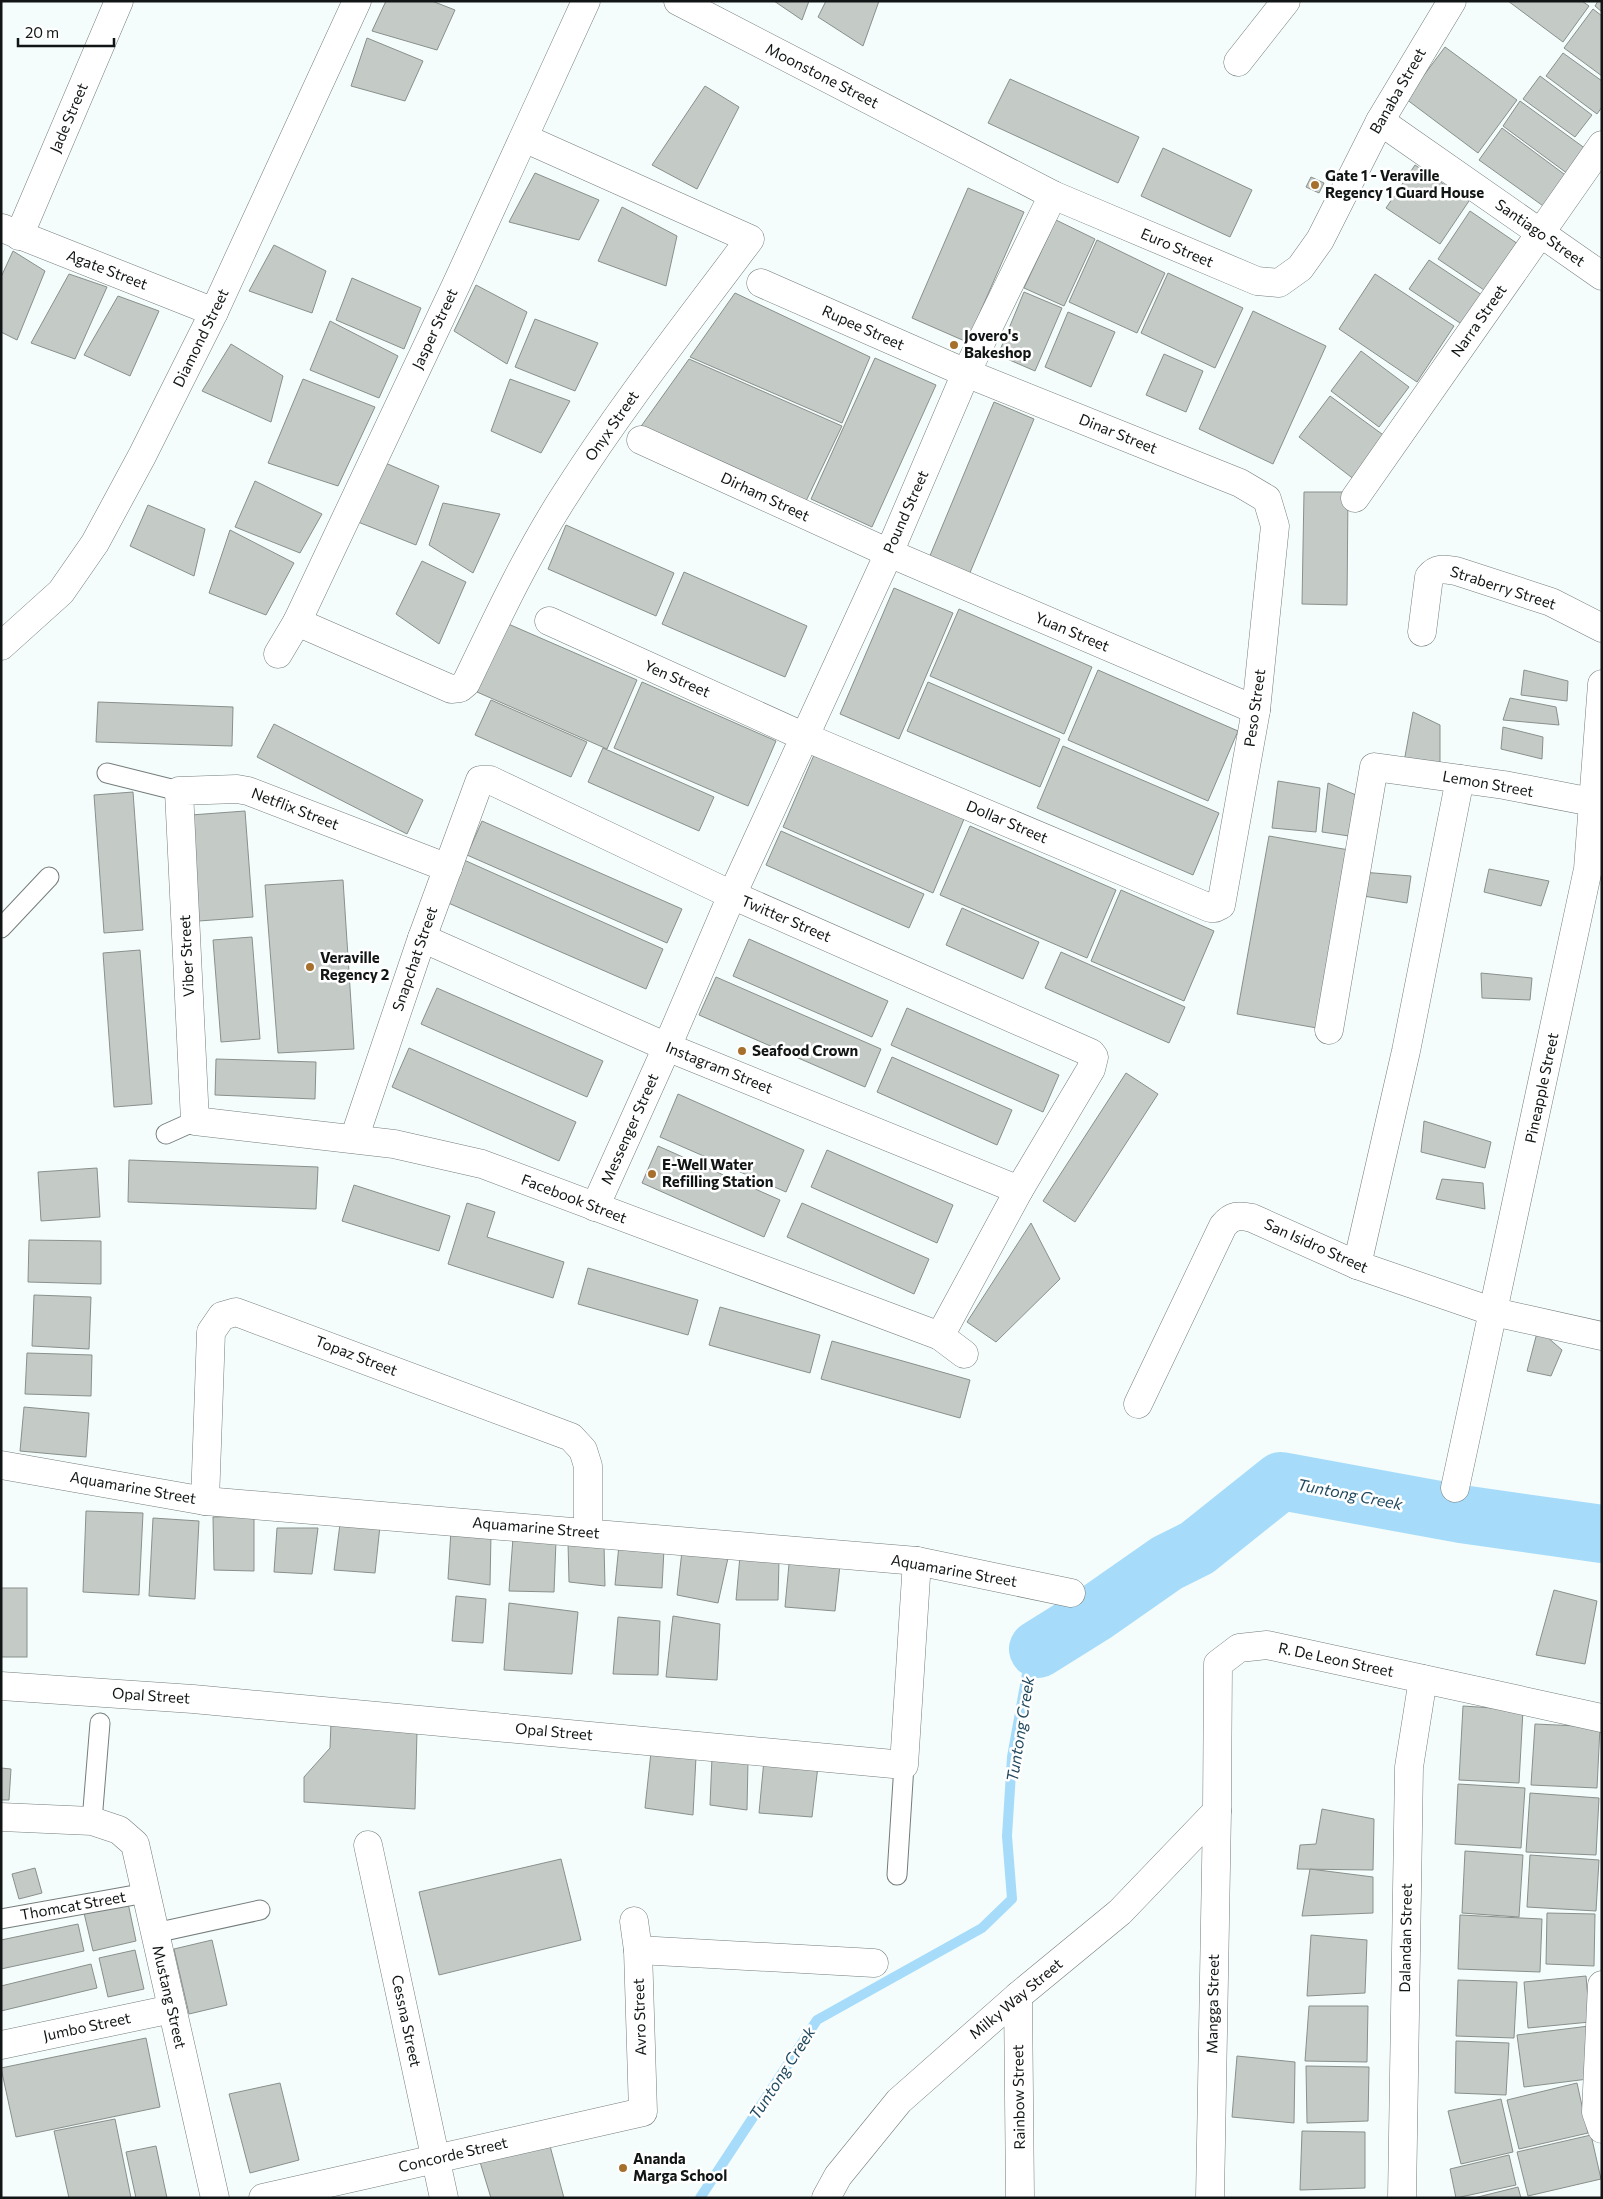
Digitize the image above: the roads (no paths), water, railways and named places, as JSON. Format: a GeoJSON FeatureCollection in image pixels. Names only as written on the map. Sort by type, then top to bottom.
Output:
{"type":"FeatureCollection","features":[{"type":"Feature","properties":{"kind":"street","name":"Jade Street"},"geometry":{"type":"LineString","coordinates":[[10,232],[119,1]]}},
{"type":"Feature","properties":{"kind":"street","name":"Diamond Street"},"geometry":{"type":"LineString","coordinates":[[1,646],[61,592],[95,543],[142,456],[214,312],[357,1]]}},
{"type":"Feature","properties":{"kind":"street","name":"Jasper Street"},"geometry":{"type":"LineString","coordinates":[[278,654],[297,622],[524,138],[586,1]]}},
{"type":"Feature","properties":{"kind":"street","name":"Moonstone Street"},"geometry":{"type":"LineString","coordinates":[[678,1],[846,89],[968,149]]}},
{"type":"Feature","properties":{"kind":"street"},"geometry":{"type":"LineString","coordinates":[[1238,62],[1286,1]]}},
{"type":"Feature","properties":{"kind":"street","name":"Banaba Street"},"geometry":{"type":"LineString","coordinates":[[1348,183],[1380,121],[1452,1]]}},
{"type":"Feature","properties":{"kind":"street","name":"Santiago Street"},"geometry":{"type":"LineString","coordinates":[[1380,121],[1602,276]]}},
{"type":"Feature","properties":{"kind":"street","name":"Onyx Street"},"geometry":{"type":"LineString","coordinates":[[297,622],[451,689],[460,688],[466,683],[506,600],[567,492],[624,407],[750,239],[524,138]]}},
{"type":"Feature","properties":{"kind":"street","name":"Narra Street"},"geometry":{"type":"LineString","coordinates":[[1355,498],[1602,145]]}},
{"type":"Feature","properties":{"kind":"street","name":"Euro Street"},"geometry":{"type":"LineString","coordinates":[[968,149],[1053,195],[1257,281],[1279,283],[1300,268],[1320,240],[1348,183]]}},
{"type":"Feature","properties":{"kind":"street","name":"Pound Street"},"geometry":{"type":"LineString","coordinates":[[762,831],[889,554],[966,373],[1053,195]]}},
{"type":"Feature","properties":{"kind":"street","name":"Agate Street"},"geometry":{"type":"LineString","coordinates":[[10,232],[214,312]]}},
{"type":"Feature","properties":{"kind":"street","name":"Rupee Street"},"geometry":{"type":"LineString","coordinates":[[760,283],[966,373]]}},
{"type":"Feature","properties":{"kind":"street","name":"Dinar Street"},"geometry":{"type":"LineString","coordinates":[[966,373],[1240,483],[1267,499]]}},
{"type":"Feature","properties":{"kind":"street","name":"Dirham Street"},"geometry":{"type":"LineString","coordinates":[[641,440],[889,554]]}},
{"type":"Feature","properties":{"kind":"street","name":"Peso Street"},"geometry":{"type":"LineString","coordinates":[[1210,908],[1220,905],[1256,710],[1275,526],[1267,499]]}},
{"type":"Feature","properties":{"kind":"street","name":"Yuan Street"},"geometry":{"type":"LineString","coordinates":[[889,554],[1256,710]]}},
{"type":"Feature","properties":{"kind":"street","name":"Straberry Street"},"geometry":{"type":"LineString","coordinates":[[1422,632],[1429,577],[1434,570],[1442,569],[1456,571],[1551,602],[1602,628]]}},
{"type":"Feature","properties":{"kind":"street","name":"Yen Street"},"geometry":{"type":"LineString","coordinates":[[549,620],[804,737]]}},
{"type":"Feature","properties":{"kind":"street","name":"Pineapple Street"},"geometry":{"type":"LineString","coordinates":[[1455,1488],[1588,869],[1597,804],[1602,684]]}},
{"type":"Feature","properties":{"kind":"street","name":"Dollar Street"},"geometry":{"type":"LineString","coordinates":[[804,737],[1210,908]]}},
{"type":"Feature","properties":{"kind":"street","name":"Lemon Street"},"geometry":{"type":"LineString","coordinates":[[1330,1030],[1374,766],[1460,779],[1597,804]]}},
{"type":"Feature","properties":{"kind":"street"},"geometry":{"type":"LineString","coordinates":[[1357,1265],[1406,1051],[1460,779]]}},
{"type":"Feature","properties":{"kind":"street","name":"Snapchat Street"},"geometry":{"type":"LineString","coordinates":[[354,1139],[422,938],[480,780]]}},
{"type":"Feature","properties":{"kind":"street","name":"Twitter Street"},"geometry":{"type":"LineString","coordinates":[[480,780],[490,780],[732,896],[1086,1049],[1094,1057],[1091,1069],[1019,1190]]}},
{"type":"Feature","properties":{"kind":"street","name":"Netflix Street"},"geometry":{"type":"LineString","coordinates":[[179,791],[237,789],[248,791],[448,868]]}},
{"type":"Feature","properties":{"kind":"street","name":"Viber Street"},"geometry":{"type":"LineString","coordinates":[[179,791],[196,1121]]}},
{"type":"Feature","properties":{"kind":"street","name":"Messenger Street"},"geometry":{"type":"LineString","coordinates":[[595,1207],[762,831]]}},
{"type":"Feature","properties":{"kind":"street","name":"Instagram Street"},"geometry":{"type":"LineString","coordinates":[[422,938],[667,1047],[1019,1190]]}},
{"type":"Feature","properties":{"kind":"street","name":"Facebook Street"},"geometry":{"type":"LineString","coordinates":[[196,1121],[394,1144],[482,1164],[940,1336],[964,1354]]}},
{"type":"Feature","properties":{"kind":"street"},"geometry":{"type":"LineString","coordinates":[[940,1336],[1019,1190]]}},
{"type":"Feature","properties":{"kind":"street","name":"San Isidro Street"},"geometry":{"type":"LineString","coordinates":[[1138,1404],[1223,1226],[1230,1217],[1240,1215],[1252,1218],[1357,1265],[1494,1312],[1602,1336]]}},
{"type":"Feature","properties":{"kind":"street","name":"Topaz Street"},"geometry":{"type":"LineString","coordinates":[[205,1501],[211,1332],[222,1316],[236,1312],[571,1437],[584,1450],[588,1466],[588,1532]]}},
{"type":"Feature","properties":{"kind":"street","name":"Aquamarine Street"},"geometry":{"type":"LineString","coordinates":[[1,1465],[205,1501],[917,1561],[1071,1593]]}},
{"type":"Feature","properties":{"kind":"street"},"geometry":{"type":"LineString","coordinates":[[904,1764],[917,1561]]}},
{"type":"Feature","properties":{"kind":"street","name":"R. De Leon Street"},"geometry":{"type":"LineString","coordinates":[[1217,1811],[1218,1664],[1239,1648],[1267,1645],[1602,1718]]}},
{"type":"Feature","properties":{"kind":"street","name":"Dalandan Street"},"geometry":{"type":"LineString","coordinates":[[1402,2198],[1408,1767],[1423,1679]]}},
{"type":"Feature","properties":{"kind":"street","name":"Opal Street"},"geometry":{"type":"LineString","coordinates":[[1,1686],[192,1699],[904,1764]]}},
{"type":"Feature","properties":{"kind":"street","name":"Milky Way Street"},"geometry":{"type":"LineString","coordinates":[[836,2190],[899,2101],[1018,1996],[1120,1912],[1217,1811]]}},
{"type":"Feature","properties":{"kind":"street","name":"Mangga Street"},"geometry":{"type":"LineString","coordinates":[[1210,2198],[1217,1811]]}},
{"type":"Feature","properties":{"kind":"street","name":"Mustang Street"},"geometry":{"type":"LineString","coordinates":[[1,1817],[92,1821],[119,1830],[134,1844],[215,2198]]}},
{"type":"Feature","properties":{"kind":"street","name":"Cessna Street"},"geometry":{"type":"LineString","coordinates":[[368,1845],[444,2198]]}},
{"type":"Feature","properties":{"kind":"street","name":"Avro Street"},"geometry":{"type":"LineString","coordinates":[[634,1921],[638,1950],[643,2112]]}},
{"type":"Feature","properties":{"kind":"street"},"geometry":{"type":"LineString","coordinates":[[638,1950],[874,1963]]}},
{"type":"Feature","properties":{"kind":"street"},"geometry":{"type":"LineString","coordinates":[[1602,1985],[1596,2112],[1602,2129]]}},
{"type":"Feature","properties":{"kind":"street","name":"Rainbow Street"},"geometry":{"type":"LineString","coordinates":[[1018,1996],[1020,2198]]}},
{"type":"Feature","properties":{"kind":"street","name":"Jumbo Street"},"geometry":{"type":"LineString","coordinates":[[1,2045],[172,2009]]}},
{"type":"Feature","properties":{"kind":"street","name":"Concorde Street"},"geometry":{"type":"LineString","coordinates":[[263,2198],[643,2112]]}},
{"type":"Feature","properties":{"kind":"lane","name":"Netflix Street"},"geometry":{"type":"LineString","coordinates":[[107,773],[179,791]]}},
{"type":"Feature","properties":{"kind":"lane"},"geometry":{"type":"LineString","coordinates":[[1,928],[49,877]]}},
{"type":"Feature","properties":{"kind":"lane","name":"Facebook Street"},"geometry":{"type":"LineString","coordinates":[[166,1134],[196,1121]]}},
{"type":"Feature","properties":{"kind":"lane"},"geometry":{"type":"LineString","coordinates":[[92,1821],[100,1723]]}},
{"type":"Feature","properties":{"kind":"lane"},"geometry":{"type":"LineString","coordinates":[[898,1875],[904,1764]]}},
{"type":"Feature","properties":{"kind":"lane","name":"Thomcat Street"},"geometry":{"type":"LineString","coordinates":[[1,1919],[146,1892]]}},
{"type":"Feature","properties":{"kind":"lane"},"geometry":{"type":"LineString","coordinates":[[154,1933],[260,1910]]}},
{"type":"Feature","properties":{"kind":"waterway","name":"Tuntong Creek"},"geometry":{"type":"LineString","coordinates":[[1038,1649],[1094,1614],[1167,1563],[1197,1548],[1281,1481],[1461,1514],[1602,1534]]}},
{"type":"Feature","properties":{"kind":"waterway","name":"Tuntong Creek"},"geometry":{"type":"LineString","coordinates":[[700,2198],[817,2020],[982,1928],[1012,1899],[1007,1836],[1012,1757],[1027,1674],[1038,1649]]}},
{"type":"Feature","properties":{"kind":"place","name":"Gate 1 - Veraville Regency 1 Guard House"},"geometry":{"type":"Point","coordinates":[1315,185]}},
{"type":"Feature","properties":{"kind":"place","name":"Jovero's Bakeshop"},"geometry":{"type":"Point","coordinates":[954,345]}},
{"type":"Feature","properties":{"kind":"place","name":"Veraville Regency 2"},"geometry":{"type":"Point","coordinates":[310,967]}},
{"type":"Feature","properties":{"kind":"place","name":"Seafood Crown"},"geometry":{"type":"Point","coordinates":[742,1051]}},
{"type":"Feature","properties":{"kind":"place","name":"E-Well Water Refilling Station"},"geometry":{"type":"Point","coordinates":[652,1174]}},
{"type":"Feature","properties":{"kind":"place","name":"Ananda Marga School"},"geometry":{"type":"Point","coordinates":[623,2168]}}]}
